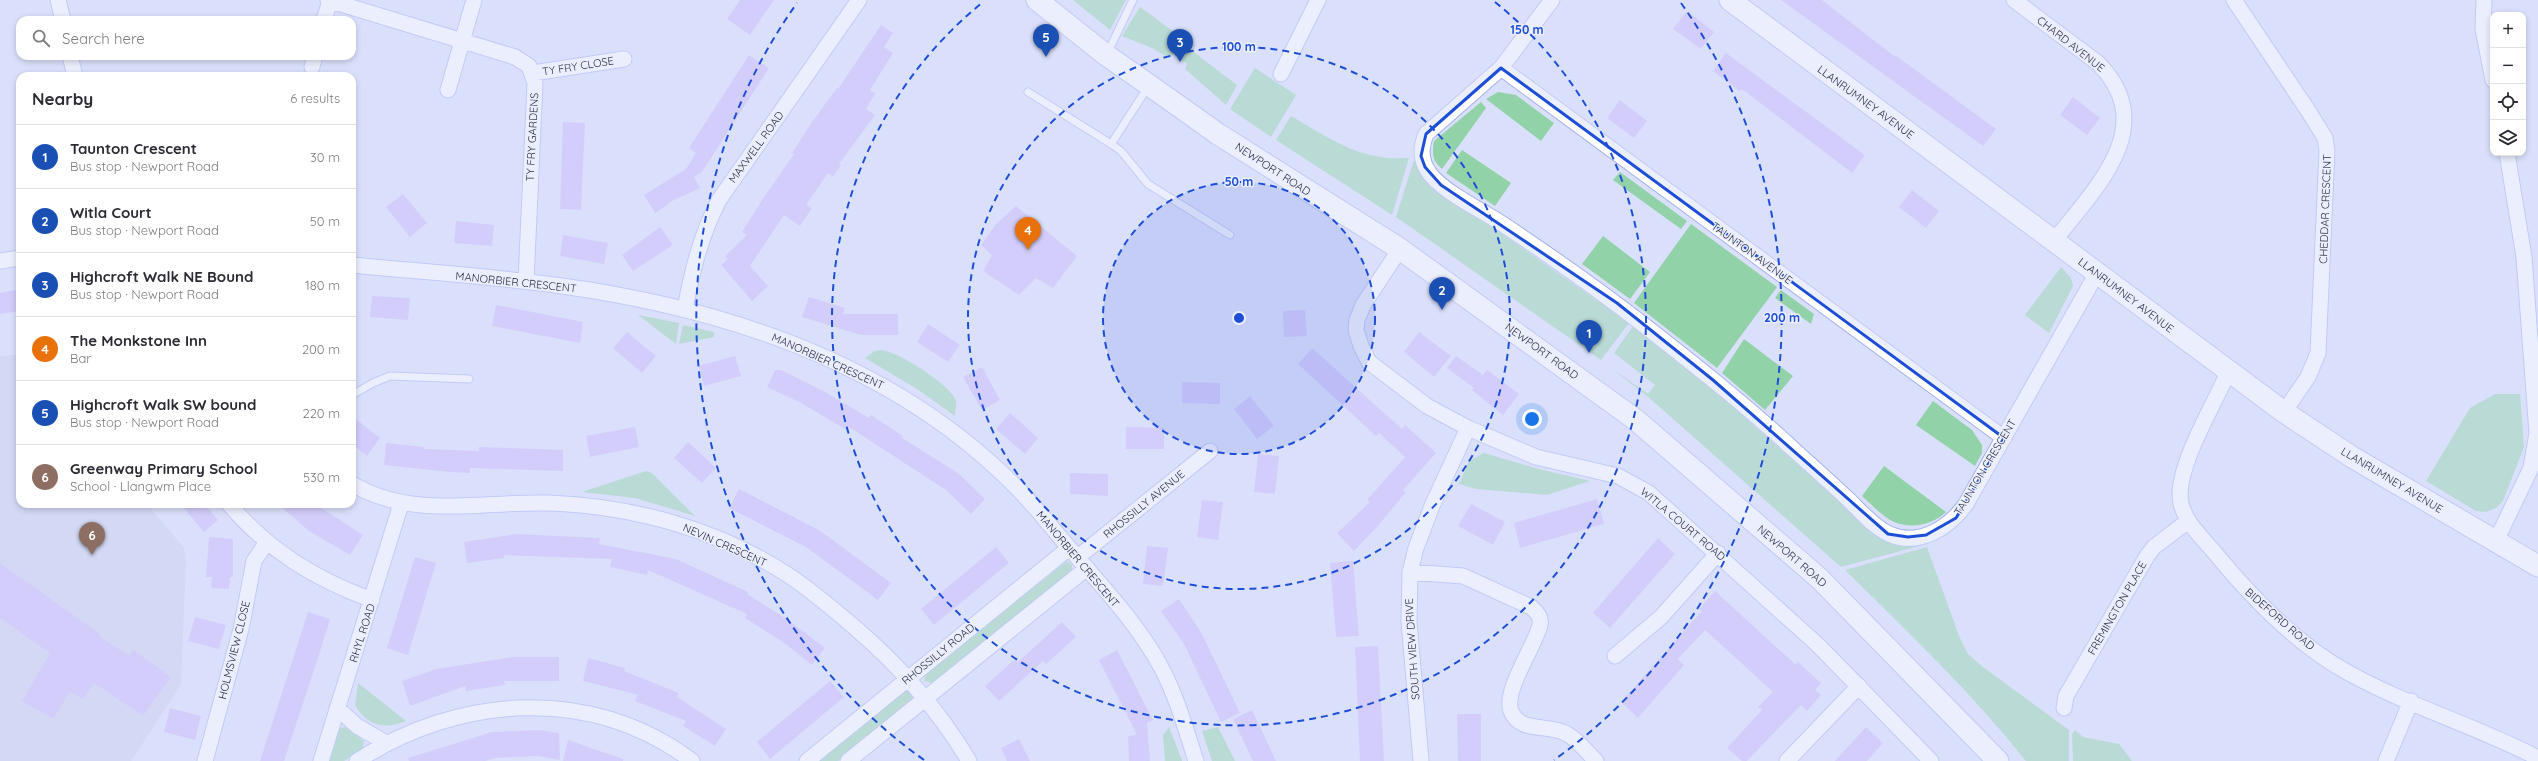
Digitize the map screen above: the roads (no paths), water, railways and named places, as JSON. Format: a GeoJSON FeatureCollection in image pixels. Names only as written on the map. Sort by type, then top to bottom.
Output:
{"type":"FeatureCollection","features":[{"type":"Feature","properties":{"kind":"main road","name":"NEWPORT ROAD"},"geometry":{"type":"LineString","coordinates":[[1037,0],[1106,55],[1218,134],[1400,249],[1521,335],[1636,420],[1820,579],[1998,761]]}},
{"type":"Feature","properties":{"kind":"main road","name":"LLANRUMNEY AVENUE"},"geometry":{"type":"LineString","coordinates":[[1730,0],[2228,372],[2284,412],[2352,457],[2538,566]]}},
{"type":"Feature","properties":{"kind":"street"},"geometry":{"type":"LineString","coordinates":[[58,0],[62,16]]}},
{"type":"Feature","properties":{"kind":"street"},"geometry":{"type":"LineString","coordinates":[[325,16],[329,0],[516,57],[529,66],[533,73]]}},
{"type":"Feature","properties":{"kind":"street"},"geometry":{"type":"LineString","coordinates":[[448,90],[474,0]]}},
{"type":"Feature","properties":{"kind":"street","name":"MAXWELL ROAD"},"geometry":{"type":"LineString","coordinates":[[685,309],[699,247],[719,200],[859,0]]}},
{"type":"Feature","properties":{"kind":"street"},"geometry":{"type":"LineString","coordinates":[[1281,74],[1318,0]]}},
{"type":"Feature","properties":{"kind":"street","name":"TAUNTON CRESCENT"},"geometry":{"type":"LineString","coordinates":[[1552,0],[1501,68],[1426,134],[1422,144],[1421,156],[1425,167],[1441,185],[1502,223],[1617,303],[1781,438],[1888,534],[1914,537],[1926,535],[1948,525],[1966,504],[2097,273]]}},
{"type":"Feature","properties":{"kind":"street","name":"CHARD AVENUE"},"geometry":{"type":"LineString","coordinates":[[2014,0],[2098,63],[2110,75],[2118,88],[2123,105],[2124,134],[2113,163],[2054,241]]}},
{"type":"Feature","properties":{"kind":"street","name":"CHEDDAR CRESCENT"},"geometry":{"type":"LineString","coordinates":[[2234,0],[2313,118],[2325,138],[2327,151],[2318,353],[2308,377],[2284,412]]}},
{"type":"Feature","properties":{"kind":"street"},"geometry":{"type":"LineString","coordinates":[[2484,0],[2483,29],[2490,65]]}},
{"type":"Feature","properties":{"kind":"street","name":"TY FRY CLOSE"},"geometry":{"type":"LineString","coordinates":[[533,73],[624,59]]}},
{"type":"Feature","properties":{"kind":"street"},"geometry":{"type":"LineString","coordinates":[[71,60],[74,72]]}},
{"type":"Feature","properties":{"kind":"street","name":"TAUNTON AVENUE"},"geometry":{"type":"LineString","coordinates":[[1501,68],[2004,438]]}},
{"type":"Feature","properties":{"kind":"street","name":"TY FRY GARDENS"},"geometry":{"type":"LineString","coordinates":[[526,281],[535,83],[533,73]]}},
{"type":"Feature","properties":{"kind":"street"},"geometry":{"type":"LineString","coordinates":[[2496,541],[2530,468],[2537,433],[2524,257],[2507,156]]}},
{"type":"Feature","properties":{"kind":"street","name":"WITLA COURT ROAD"},"geometry":{"type":"LineString","coordinates":[[1400,249],[1363,305],[1357,320],[1356,330],[1361,346],[1369,362],[1382,374],[1427,406],[1468,428],[1536,457],[1596,469],[1633,483],[1649,493],[1718,553],[1818,645],[1931,761]]}},
{"type":"Feature","properties":{"kind":"street"},"geometry":{"type":"LineString","coordinates":[[0,260],[16,258]]}},
{"type":"Feature","properties":{"kind":"street","name":"MANORBIER CRESCENT"},"geometry":{"type":"LineString","coordinates":[[356,265],[526,281],[616,294],[685,309],[746,326],[799,346],[895,392],[933,417],[980,454],[1017,487],[1078,558],[1138,632],[1161,668],[1196,761]]}},
{"type":"Feature","properties":{"kind":"street","name":"BIDEFORD ROAD"},"geometry":{"type":"LineString","coordinates":[[2228,372],[2190,454],[2180,482],[2180,497],[2188,521],[2253,596],[2293,633],[2347,672],[2538,758]]}},
{"type":"Feature","properties":{"kind":"street","name":"SOUTH VIEW DRIVE"},"geometry":{"type":"LineString","coordinates":[[1421,761],[1409,622],[1410,572],[1416,548],[1432,506],[1468,428]]}},
{"type":"Feature","properties":{"kind":"street","name":"RHOSSILLY AVENUE"},"geometry":{"type":"LineString","coordinates":[[1078,558],[1210,451]]}},
{"type":"Feature","properties":{"kind":"street","name":"NEVIN CRESCENT"},"geometry":{"type":"LineString","coordinates":[[356,486],[366,492],[401,504],[432,508],[512,503],[603,508],[644,515],[684,526],[736,548],[786,574],[867,638],[909,678],[956,739],[969,761]]}},
{"type":"Feature","properties":{"kind":"street","name":"RHYL ROAD"},"geometry":{"type":"LineString","coordinates":[[321,761],[401,504]]}},
{"type":"Feature","properties":{"kind":"street"},"geometry":{"type":"LineString","coordinates":[[233,508],[267,542],[318,577],[372,600]]}},
{"type":"Feature","properties":{"kind":"street","name":"FREMINGTON PLACE"},"geometry":{"type":"LineString","coordinates":[[2064,708],[2066,696],[2146,556],[2154,547],[2188,521]]}},
{"type":"Feature","properties":{"kind":"street","name":"HOLMSVIEW CLOSE"},"geometry":{"type":"LineString","coordinates":[[205,761],[241,629],[254,561],[267,542]]}},
{"type":"Feature","properties":{"kind":"street"},"geometry":{"type":"LineString","coordinates":[[1615,656],[1661,617],[1718,553]]}},
{"type":"Feature","properties":{"kind":"street"},"geometry":{"type":"LineString","coordinates":[[848,761],[926,699],[1078,558]]}},
{"type":"Feature","properties":{"kind":"street","name":"RHOSSILLY ROAD"},"geometry":{"type":"LineString","coordinates":[[807,761],[909,678],[1078,558]]}},
{"type":"Feature","properties":{"kind":"street"},"geometry":{"type":"LineString","coordinates":[[1410,572],[1463,576],[1531,607],[1538,612],[1541,624],[1522,663],[1513,689],[1510,709],[1515,719],[1526,726],[1554,728],[1569,734],[1596,761]]}},
{"type":"Feature","properties":{"kind":"street"},"geometry":{"type":"LineString","coordinates":[[1787,761],[1859,686]]}},
{"type":"Feature","properties":{"kind":"street"},"geometry":{"type":"LineString","coordinates":[[2386,761],[2411,701]]}},
{"type":"Feature","properties":{"kind":"street"},"geometry":{"type":"LineString","coordinates":[[357,761],[386,743],[420,728],[471,712],[518,707],[582,714],[615,722],[656,738],[692,761]]}},
{"type":"Feature","properties":{"kind":"street"},"geometry":{"type":"LineString","coordinates":[[337,708],[363,730],[386,743]]}},
{"type":"Feature","properties":{"kind":"lane"},"geometry":{"type":"LineString","coordinates":[[1106,55],[1133,0]]}},
{"type":"Feature","properties":{"kind":"lane"},"geometry":{"type":"LineString","coordinates":[[1112,144],[1149,85]]}},
{"type":"Feature","properties":{"kind":"lane"},"geometry":{"type":"LineString","coordinates":[[1028,92],[1112,144],[1121,151],[1148,184],[1230,235]]}},
{"type":"Feature","properties":{"kind":"lane"},"geometry":{"type":"LineString","coordinates":[[356,393],[373,383],[390,376],[469,379]]}},
{"type":"Feature","properties":{"kind":"place","name":"Highcroft Walk SW bound"},"geometry":{"type":"Point","coordinates":[1046,57]}},
{"type":"Feature","properties":{"kind":"place","name":"Highcroft Walk NE Bound"},"geometry":{"type":"Point","coordinates":[1180,62]}},
{"type":"Feature","properties":{"kind":"place","name":"The Monkstone Inn"},"geometry":{"type":"Point","coordinates":[1028,250]}},
{"type":"Feature","properties":{"kind":"place","name":"Witla Court"},"geometry":{"type":"Point","coordinates":[1442,310]}},
{"type":"Feature","properties":{"kind":"place","name":"Taunton Crescent"},"geometry":{"type":"Point","coordinates":[1589,353]}},
{"type":"Feature","properties":{"kind":"place","name":"Greenway Primary School"},"geometry":{"type":"Point","coordinates":[92,555]}}]}
